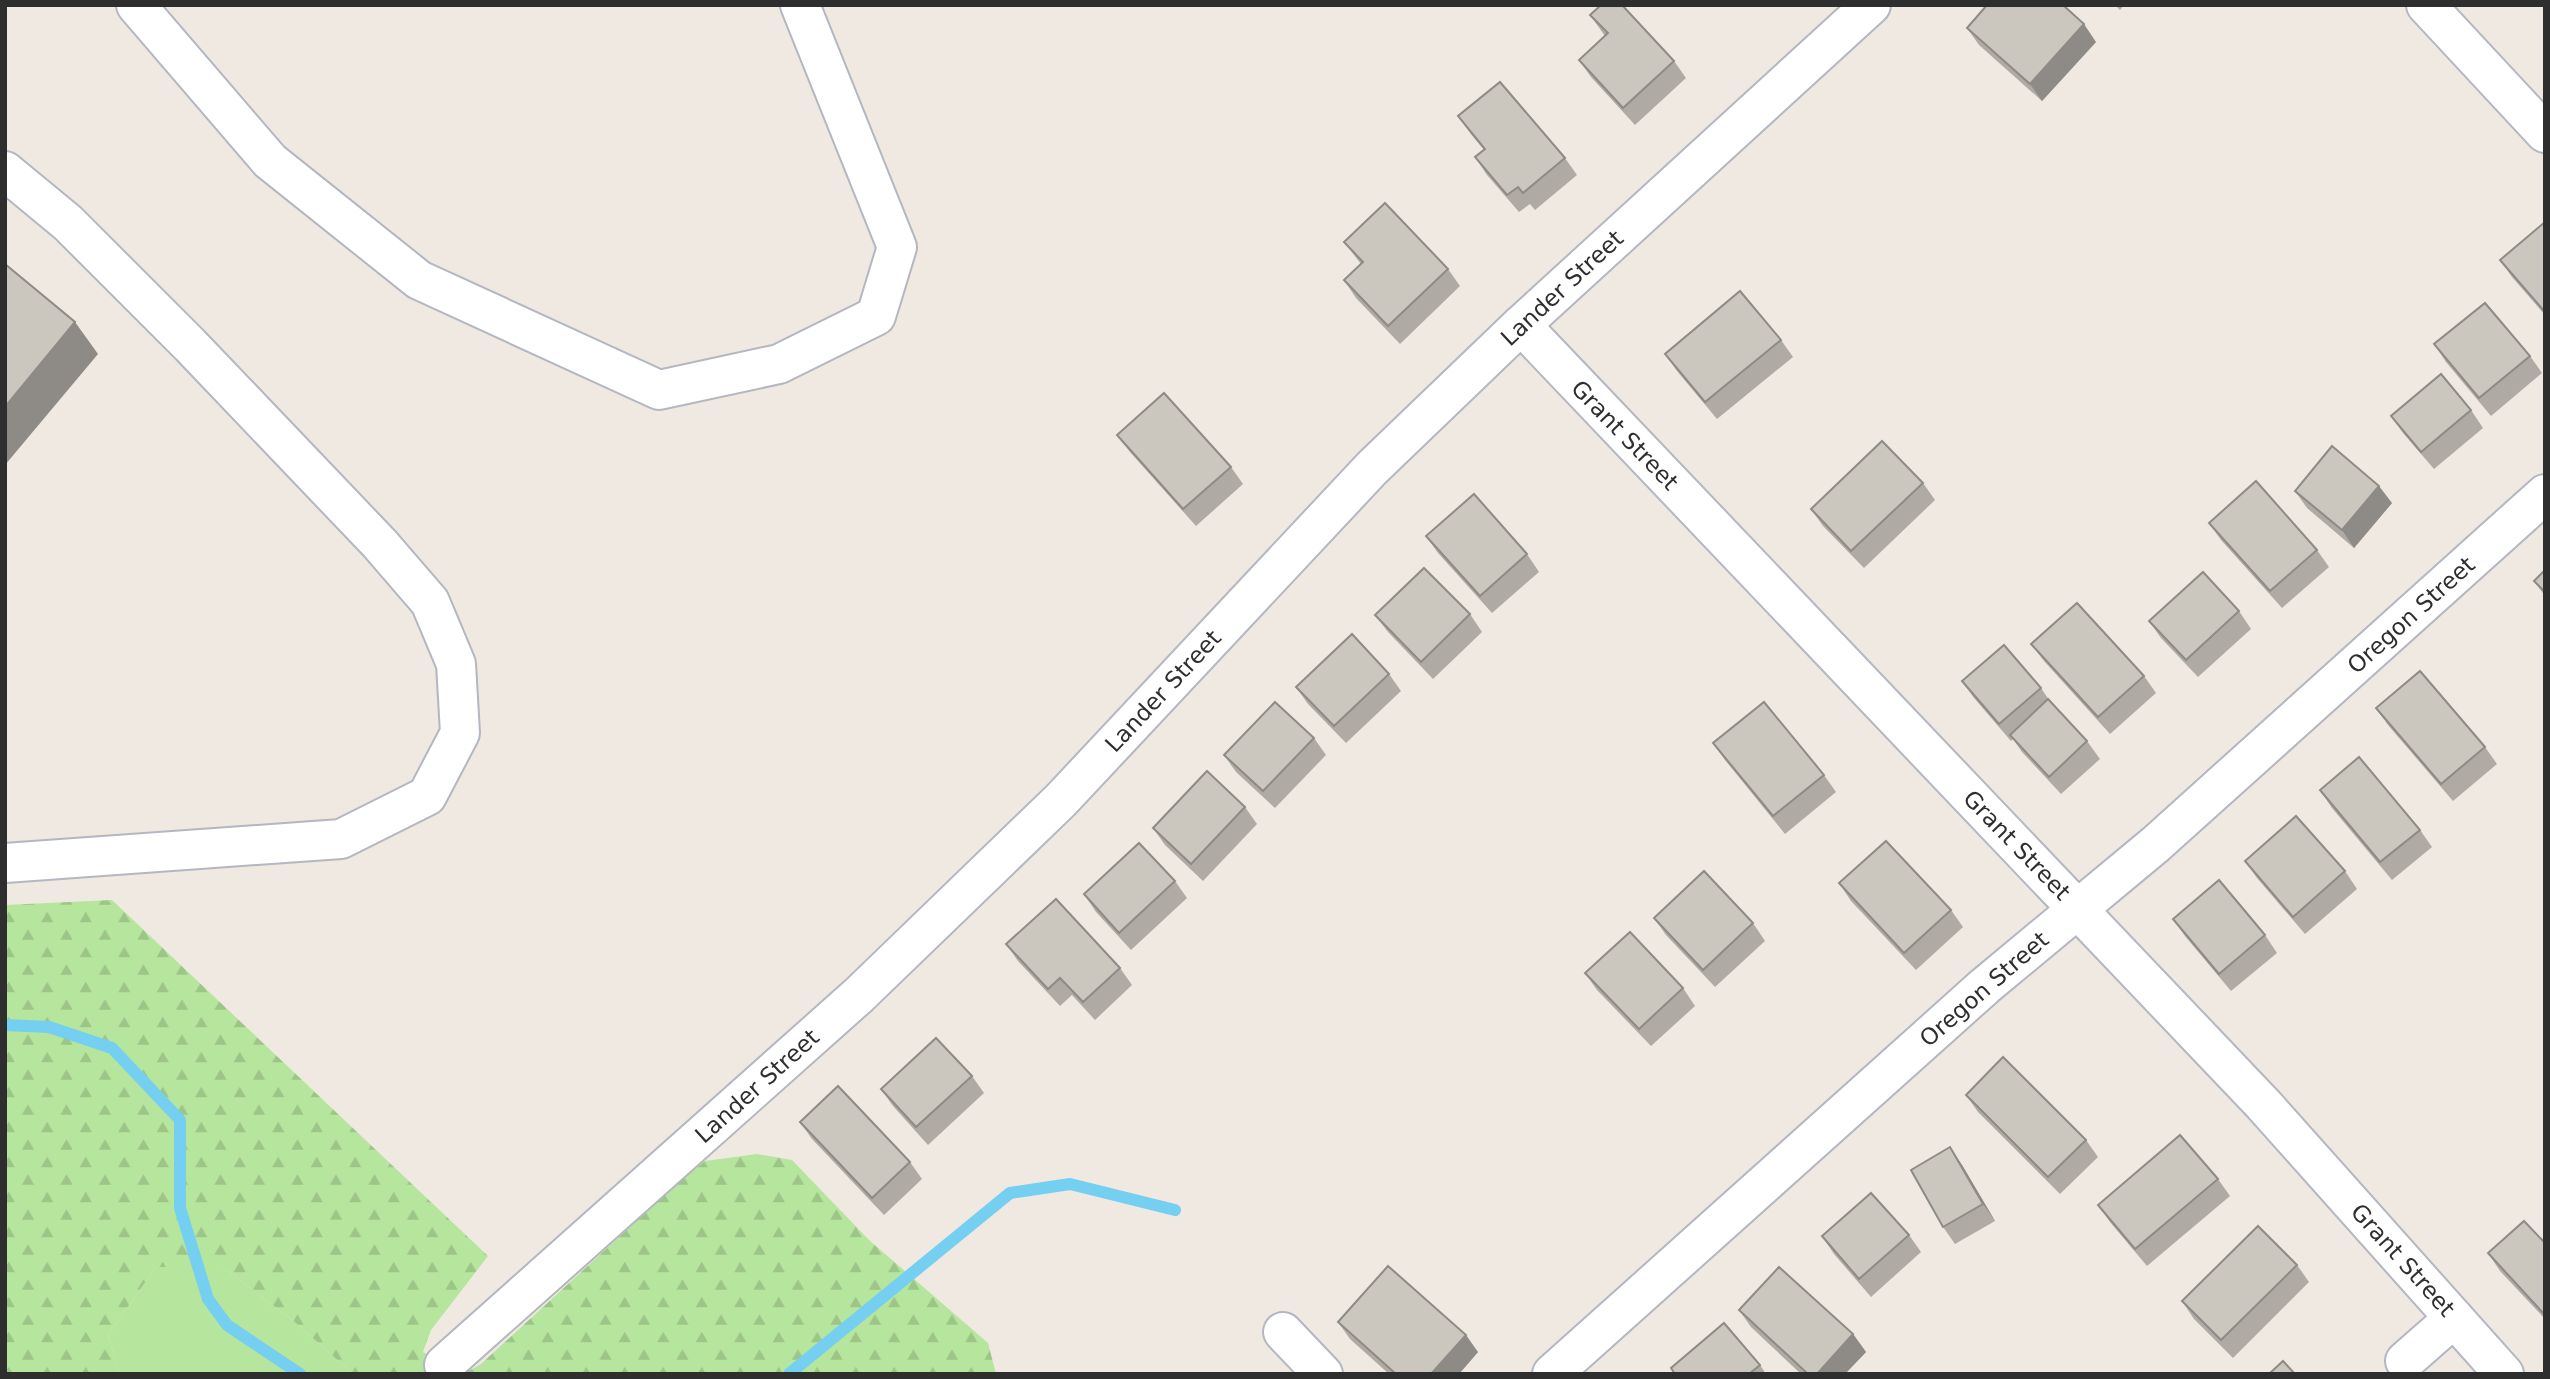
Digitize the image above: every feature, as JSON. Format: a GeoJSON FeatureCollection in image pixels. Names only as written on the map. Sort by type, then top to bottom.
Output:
{"type":"FeatureCollection","features":[{"type":"Feature","properties":{"kind":"street"},"geometry":{"type":"LineString","coordinates":[[136,5],[270,161],[419,280],[659,390],[779,364],[876,316],[897,247],[800,5]]}},
{"type":"Feature","properties":{"kind":"street","name":"Lander Street"},"geometry":{"type":"LineString","coordinates":[[444,1365],[859,995],[1061,800],[1372,468],[1521,325],[1871,5]]}},
{"type":"Feature","properties":{"kind":"street"},"geometry":{"type":"LineString","coordinates":[[2426,5],[2545,133]]}},
{"type":"Feature","properties":{"kind":"street"},"geometry":{"type":"LineString","coordinates":[[5,171],[68,223],[190,345],[380,544],[430,601],[456,664],[460,733],[427,796],[341,839],[5,863]]}},
{"type":"Feature","properties":{"kind":"street","name":"Grant Street"},"geometry":{"type":"LineString","coordinates":[[1521,325],[2263,1104],[2504,1374]]}},
{"type":"Feature","properties":{"kind":"street","name":"Oregon Street"},"geometry":{"type":"LineString","coordinates":[[1552,1374],[1985,986],[2155,844],[2545,494]]}},
{"type":"Feature","properties":{"kind":"street"},"geometry":{"type":"LineString","coordinates":[[2404,1361],[2454,1318]]}},
{"type":"Feature","properties":{"kind":"street"},"geometry":{"type":"LineString","coordinates":[[1283,1332],[1323,1374]]}},
{"type":"Feature","properties":{"kind":"green space"},"geometry":{"type":"Polygon","coordinates":[[[112,900],[488,1256],[431,1330],[423,1352],[463,1374],[353,1374],[297,1324],[223,1267],[156,1267],[108,1335],[119,1374],[5,1374],[5,905],[112,900]]]}},
{"type":"Feature","properties":{"kind":"green space"},"geometry":{"type":"Polygon","coordinates":[[[757,1154],[792,1160],[869,1240],[988,1343],[996,1374],[463,1374],[481,1364],[705,1161],[757,1154]]]}},
{"type":"Feature","properties":{"kind":"green space"},"geometry":{"type":"Polygon","coordinates":[[[156,1267],[223,1267],[297,1324],[353,1374],[119,1374],[108,1335],[156,1267]]]}},
{"type":"Feature","properties":{"kind":"building"},"geometry":{"type":"Polygon","coordinates":[[[1601,5],[1622,5],[1674,61],[1623,108],[1579,60],[1608,33],[1590,15],[1601,5]]]}},
{"type":"Feature","properties":{"kind":"building"},"geometry":{"type":"Polygon","coordinates":[[[1987,5],[2063,5],[2084,24],[2030,84],[1967,28],[1987,5]]]}},
{"type":"Feature","properties":{"kind":"building"},"geometry":{"type":"Polygon","coordinates":[[[1500,82],[1565,158],[1523,193],[1518,187],[1507,195],[1475,157],[1485,149],[1458,116],[1500,82]]]}},
{"type":"Feature","properties":{"kind":"building"},"geometry":{"type":"Polygon","coordinates":[[[1385,203],[1448,269],[1388,326],[1344,280],[1363,262],[1344,242],[1385,203]]]}},
{"type":"Feature","properties":{"kind":"building"},"geometry":{"type":"Polygon","coordinates":[[[2545,222],[2545,312],[2500,260],[2545,222]]]}},
{"type":"Feature","properties":{"kind":"building"},"geometry":{"type":"Polygon","coordinates":[[[5,264],[75,322],[5,407],[5,264]]]}},
{"type":"Feature","properties":{"kind":"building"},"geometry":{"type":"Polygon","coordinates":[[[1740,291],[1781,340],[1705,402],[1665,354],[1740,291]]]}},
{"type":"Feature","properties":{"kind":"building"},"geometry":{"type":"Polygon","coordinates":[[[2485,303],[2530,356],[2479,398],[2434,344],[2485,303]]]}},
{"type":"Feature","properties":{"kind":"building"},"geometry":{"type":"Polygon","coordinates":[[[2441,374],[2471,410],[2421,452],[2391,416],[2441,374]]]}},
{"type":"Feature","properties":{"kind":"building"},"geometry":{"type":"Polygon","coordinates":[[[1164,393],[1231,467],[1183,509],[1117,435],[1164,393]]]}},
{"type":"Feature","properties":{"kind":"building"},"geometry":{"type":"Polygon","coordinates":[[[1882,441],[1923,483],[1851,551],[1811,509],[1882,441]]]}},
{"type":"Feature","properties":{"kind":"building"},"geometry":{"type":"Polygon","coordinates":[[[2332,446],[2379,486],[2342,530],[2295,491],[2332,446]]]}},
{"type":"Feature","properties":{"kind":"building"},"geometry":{"type":"Polygon","coordinates":[[[2256,481],[2317,550],[2270,591],[2209,523],[2256,481]]]}},
{"type":"Feature","properties":{"kind":"building"},"geometry":{"type":"Polygon","coordinates":[[[1474,494],[1527,554],[1480,596],[1426,536],[1474,494]]]}},
{"type":"Feature","properties":{"kind":"building"},"geometry":{"type":"Polygon","coordinates":[[[1424,568],[1470,614],[1421,662],[1375,615],[1424,568]]]}},
{"type":"Feature","properties":{"kind":"building"},"geometry":{"type":"Polygon","coordinates":[[[2545,570],[2545,592],[2534,581],[2545,570]]]}},
{"type":"Feature","properties":{"kind":"building"},"geometry":{"type":"Polygon","coordinates":[[[2203,572],[2239,611],[2186,660],[2149,621],[2203,572]]]}},
{"type":"Feature","properties":{"kind":"building"},"geometry":{"type":"Polygon","coordinates":[[[2077,603],[2144,676],[2098,717],[2031,644],[2077,603]]]}},
{"type":"Feature","properties":{"kind":"building"},"geometry":{"type":"Polygon","coordinates":[[[1352,634],[1389,674],[1334,726],[1296,687],[1352,634]]]}},
{"type":"Feature","properties":{"kind":"building"},"geometry":{"type":"Polygon","coordinates":[[[2004,645],[2041,688],[1999,724],[1962,681],[2004,645]]]}},
{"type":"Feature","properties":{"kind":"building"},"geometry":{"type":"Polygon","coordinates":[[[2420,671],[2485,747],[2441,784],[2376,708],[2420,671]]]}},
{"type":"Feature","properties":{"kind":"building"},"geometry":{"type":"Polygon","coordinates":[[[2048,699],[2087,741],[2049,777],[2010,735],[2048,699]]]}},
{"type":"Feature","properties":{"kind":"building"},"geometry":{"type":"Polygon","coordinates":[[[1275,702],[1314,738],[1263,791],[1224,755],[1275,702]]]}},
{"type":"Feature","properties":{"kind":"building"},"geometry":{"type":"Polygon","coordinates":[[[1764,702],[1824,775],[1773,816],[1713,743],[1764,702]]]}},
{"type":"Feature","properties":{"kind":"building"},"geometry":{"type":"Polygon","coordinates":[[[2359,757],[2420,830],[2380,862],[2320,790],[2359,757]]]}},
{"type":"Feature","properties":{"kind":"building"},"geometry":{"type":"Polygon","coordinates":[[[1207,771],[1245,807],[1191,864],[1153,828],[1207,771]]]}},
{"type":"Feature","properties":{"kind":"building"},"geometry":{"type":"Polygon","coordinates":[[[2296,816],[2345,871],[2293,917],[2245,861],[2296,816]]]}},
{"type":"Feature","properties":{"kind":"building"},"geometry":{"type":"Polygon","coordinates":[[[1886,841],[1951,910],[1904,953],[1839,883],[1886,841]]]}},
{"type":"Feature","properties":{"kind":"building"},"geometry":{"type":"Polygon","coordinates":[[[1139,843],[1175,881],[1119,933],[1084,894],[1139,843]]]}},
{"type":"Feature","properties":{"kind":"building"},"geometry":{"type":"Polygon","coordinates":[[[1704,871],[1753,923],[1703,970],[1654,918],[1704,871]]]}},
{"type":"Feature","properties":{"kind":"building"},"geometry":{"type":"Polygon","coordinates":[[[2219,880],[2265,935],[2219,974],[2173,919],[2219,880]]]}},
{"type":"Feature","properties":{"kind":"building"},"geometry":{"type":"Polygon","coordinates":[[[1056,899],[1120,968],[1083,1002],[1060,978],[1048,989],[1006,944],[1056,899]]]}},
{"type":"Feature","properties":{"kind":"building"},"geometry":{"type":"Polygon","coordinates":[[[1630,932],[1683,988],[1639,1029],[1585,973],[1630,932]]]}},
{"type":"Feature","properties":{"kind":"building"},"geometry":{"type":"Polygon","coordinates":[[[936,1038],[972,1076],[916,1127],[881,1089],[936,1038]]]}},
{"type":"Feature","properties":{"kind":"building"},"geometry":{"type":"Polygon","coordinates":[[[2003,1057],[2086,1140],[2048,1177],[1966,1095],[2003,1057]]]}},
{"type":"Feature","properties":{"kind":"building"},"geometry":{"type":"Polygon","coordinates":[[[838,1086],[910,1162],[872,1198],[800,1122],[838,1086]]]}},
{"type":"Feature","properties":{"kind":"building"},"geometry":{"type":"Polygon","coordinates":[[[2180,1135],[2218,1179],[2135,1249],[2098,1205],[2180,1135]]]}},
{"type":"Feature","properties":{"kind":"building"},"geometry":{"type":"Polygon","coordinates":[[[1950,1147],[1983,1204],[1943,1227],[1911,1170],[1950,1147]]]}},
{"type":"Feature","properties":{"kind":"building"},"geometry":{"type":"Polygon","coordinates":[[[1871,1193],[1909,1235],[1859,1279],[1822,1236],[1871,1193]]]}},
{"type":"Feature","properties":{"kind":"building"},"geometry":{"type":"Polygon","coordinates":[[[2524,1221],[2545,1243],[2545,1315],[2488,1253],[2524,1221]]]}},
{"type":"Feature","properties":{"kind":"building"},"geometry":{"type":"Polygon","coordinates":[[[2258,1226],[2297,1265],[2221,1340],[2182,1301],[2258,1226]]]}},
{"type":"Feature","properties":{"kind":"building"},"geometry":{"type":"Polygon","coordinates":[[[1388,1266],[1466,1335],[1431,1374],[1396,1374],[1338,1322],[1388,1266]]]}},
{"type":"Feature","properties":{"kind":"building"},"geometry":{"type":"Polygon","coordinates":[[[1779,1267],[1853,1334],[1817,1374],[1808,1374],[1739,1310],[1779,1267]]]}},
{"type":"Feature","properties":{"kind":"building"},"geometry":{"type":"Polygon","coordinates":[[[1724,1323],[1760,1365],[1749,1374],[1675,1374],[1671,1368],[1724,1323]]]}},
{"type":"Feature","properties":{"kind":"building"},"geometry":{"type":"Polygon","coordinates":[[[2283,1361],[2295,1374],[2269,1374],[2283,1361]]]}},
{"type":"Feature","properties":{"kind":"waterway"},"geometry":{"type":"LineString","coordinates":[[5,1025],[49,1027],[112,1048],[180,1120],[180,1208],[208,1299],[227,1325],[300,1374]]}},
{"type":"Feature","properties":{"kind":"waterway"},"geometry":{"type":"LineString","coordinates":[[789,1374],[1010,1193],[1070,1184],[1175,1210]]}}]}
